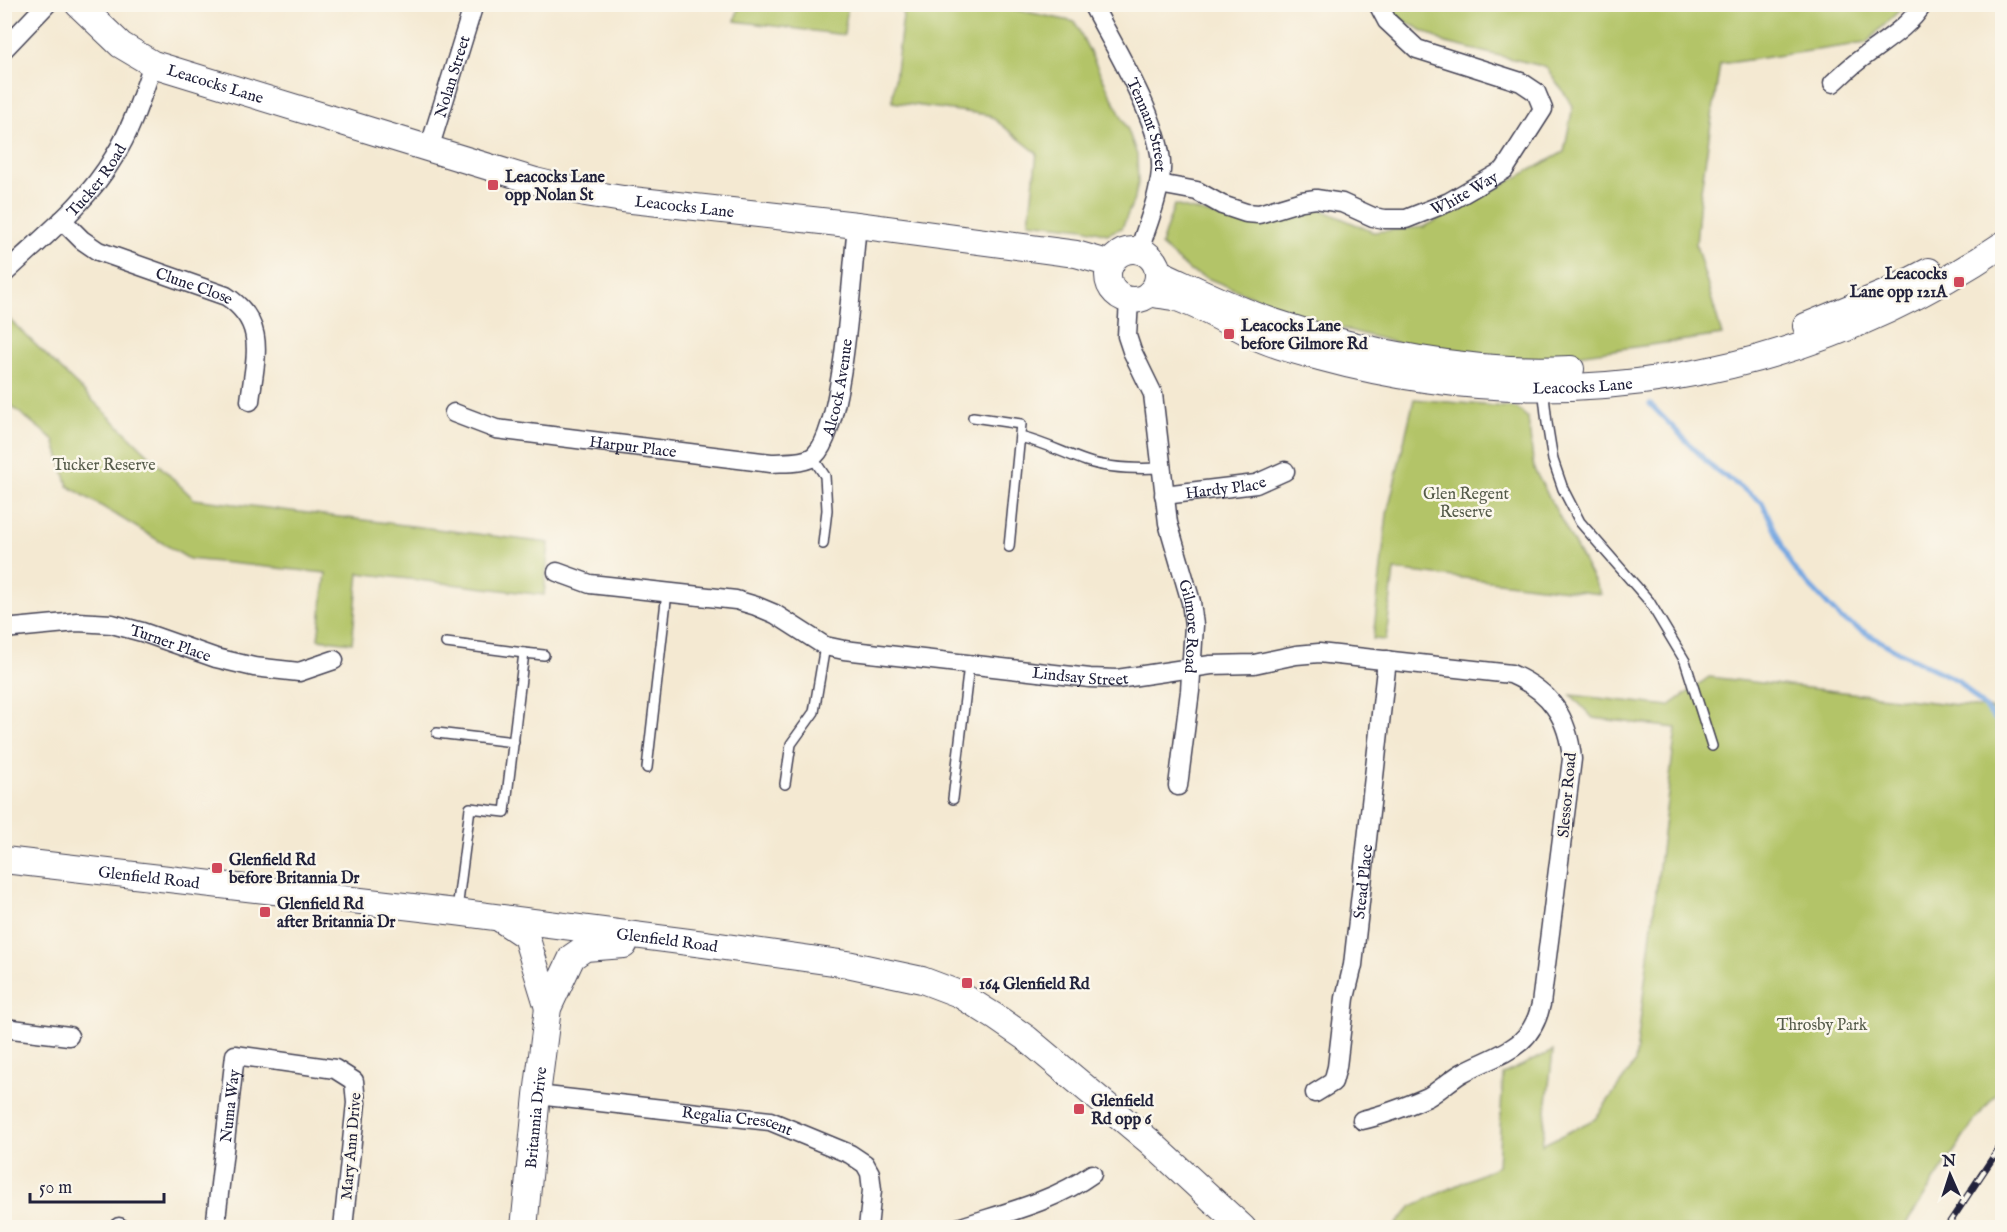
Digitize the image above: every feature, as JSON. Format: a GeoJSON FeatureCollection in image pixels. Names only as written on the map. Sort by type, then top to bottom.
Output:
{"type":"FeatureCollection","features":[{"type":"Feature","properties":{"kind":"street"},"geometry":{"type":"LineString","coordinates":[[4,49],[47,4]]}},
{"type":"Feature","properties":{"kind":"street","name":"Leacocks Lane"},"geometry":{"type":"LineString","coordinates":[[78,4],[121,45],[153,64],[535,181],[585,193],[1076,254],[1111,264]]}},
{"type":"Feature","properties":{"kind":"street","name":"Nolan Street"},"geometry":{"type":"LineString","coordinates":[[429,149],[474,4]]}},
{"type":"Feature","properties":{"kind":"street","name":"Tennant Street"},"geometry":{"type":"LineString","coordinates":[[1092,4],[1153,127],[1160,158],[1159,184],[1139,251]]}},
{"type":"Feature","properties":{"kind":"street","name":"White Way"},"geometry":{"type":"LineString","coordinates":[[1159,184],[1197,191],[1222,205],[1246,213],[1259,214],[1302,201],[1322,200],[1342,203],[1372,218],[1406,219],[1449,202],[1504,170],[1543,109],[1536,92],[1521,82],[1418,49],[1387,21],[1377,4]]}},
{"type":"Feature","properties":{"kind":"street"},"geometry":{"type":"LineString","coordinates":[[1833,83],[1901,29],[1918,13],[1923,4]]}},
{"type":"Feature","properties":{"kind":"street","name":"Tucker Road"},"geometry":{"type":"LineString","coordinates":[[4,274],[89,193],[115,156],[132,121],[153,64]]}},
{"type":"Feature","properties":{"kind":"street","name":"Clune Close"},"geometry":{"type":"LineString","coordinates":[[62,220],[82,240],[98,251],[226,296],[240,305],[251,320],[255,337],[250,401]]}},
{"type":"Feature","properties":{"kind":"street","name":"Alcock Avenue"},"geometry":{"type":"LineString","coordinates":[[813,458],[821,449],[828,431],[840,386],[857,225]]}},
{"type":"Feature","properties":{"kind":"street","name":"Leacocks Lane"},"geometry":{"type":"LineString","coordinates":[[1542,380],[1723,352],[1777,338],[1895,288],[1931,270],[2002,226]]}},
{"type":"Feature","properties":{"kind":"street","name":"Leacocks Lane"},"geometry":{"type":"LineString","coordinates":[[1146,288],[1178,299],[1261,339],[1318,357],[1371,370],[1445,382],[1677,377],[1756,359],[1835,334],[1896,308],[1964,271],[2002,245]]}},
{"type":"Feature","properties":{"kind":"street"},"geometry":{"type":"LineString","coordinates":[[1139,251],[1150,256],[1146,288],[1116,294],[1108,276],[1111,264],[1124,252],[1139,251]]}},
{"type":"Feature","properties":{"kind":"street","name":"Gilmore Road"},"geometry":{"type":"LineString","coordinates":[[1146,288],[1127,336],[1153,394],[1164,495],[1173,543],[1191,602],[1194,625],[1192,668],[1178,786]]}},
{"type":"Feature","properties":{"kind":"street","name":"Harpur Place"},"geometry":{"type":"LineString","coordinates":[[454,413],[496,429],[771,463],[813,458]]}},
{"type":"Feature","properties":{"kind":"street","name":"Hardy Place"},"geometry":{"type":"LineString","coordinates":[[1164,495],[1256,484],[1285,471]]}},
{"type":"Feature","properties":{"kind":"street","name":"Lindsay Street"},"geometry":{"type":"LineString","coordinates":[[557,572],[590,584],[736,600],[775,614],[825,646],[1090,678],[1117,679],[1192,668]]}},
{"type":"Feature","properties":{"kind":"street","name":"Turner Place"},"geometry":{"type":"LineString","coordinates":[[4,628],[77,622],[112,624],[216,658],[254,667],[299,672],[334,660]]}},
{"type":"Feature","properties":{"kind":"street","name":"Slessor Road"},"geometry":{"type":"LineString","coordinates":[[1192,668],[1254,664],[1296,655],[1319,653],[1511,674],[1530,682],[1556,706],[1570,738],[1572,759],[1538,1020],[1530,1033],[1507,1052],[1460,1074],[1428,1096],[1362,1120]]}},
{"type":"Feature","properties":{"kind":"street","name":"Stead Place"},"geometry":{"type":"LineString","coordinates":[[1315,1093],[1333,1082],[1337,1067],[1345,998],[1353,965],[1387,660]]}},
{"type":"Feature","properties":{"kind":"street","name":"Glenfield Road"},"geometry":{"type":"LineString","coordinates":[[4,860],[456,912],[704,944],[857,966],[922,980],[959,994],[998,1018],[1060,1065],[1149,1141],[1243,1227]]}},
{"type":"Feature","properties":{"kind":"street","name":"Britannia Drive"},"geometry":{"type":"LineString","coordinates":[[499,918],[526,936],[548,1008]]}},
{"type":"Feature","properties":{"kind":"street","name":"Britannia Drive"},"geometry":{"type":"LineString","coordinates":[[524,1227],[548,1008],[572,957],[585,948],[609,945],[704,944]]}},
{"type":"Feature","properties":{"kind":"street"},"geometry":{"type":"LineString","coordinates":[[4,1028],[69,1036]]}},
{"type":"Feature","properties":{"kind":"street","name":"Numa Way"},"geometry":{"type":"LineString","coordinates":[[215,1227],[235,1055]]}},
{"type":"Feature","properties":{"kind":"street","name":"Mary Ann Drive"},"geometry":{"type":"LineString","coordinates":[[235,1055],[335,1069],[354,1081],[356,1103],[343,1227]]}},
{"type":"Feature","properties":{"kind":"street","name":"Regalia Crescent"},"geometry":{"type":"LineString","coordinates":[[537,1095],[770,1121],[850,1154],[865,1164],[870,1173],[872,1190],[868,1227]]}},
{"type":"Feature","properties":{"kind":"street"},"geometry":{"type":"LineString","coordinates":[[958,1227],[1054,1197],[1076,1186],[1092,1174]]}},
{"type":"Feature","properties":{"kind":"lane"},"geometry":{"type":"LineString","coordinates":[[1542,380],[1552,451],[1563,489],[1580,522],[1649,602],[1685,661],[1712,746]]}},
{"type":"Feature","properties":{"kind":"lane"},"geometry":{"type":"LineString","coordinates":[[973,417],[1021,424],[1009,547]]}},
{"type":"Feature","properties":{"kind":"lane"},"geometry":{"type":"LineString","coordinates":[[1020,437],[1059,449],[1087,461],[1140,469],[1160,468]]}},
{"type":"Feature","properties":{"kind":"lane","name":"Alcock Avenue"},"geometry":{"type":"LineString","coordinates":[[813,458],[825,476],[827,510],[823,544]]}},
{"type":"Feature","properties":{"kind":"lane"},"geometry":{"type":"LineString","coordinates":[[647,768],[667,592]]}},
{"type":"Feature","properties":{"kind":"lane"},"geometry":{"type":"LineString","coordinates":[[447,643],[544,655]]}},
{"type":"Feature","properties":{"kind":"lane"},"geometry":{"type":"LineString","coordinates":[[785,784],[791,744],[814,712],[825,646]]}},
{"type":"Feature","properties":{"kind":"lane"},"geometry":{"type":"LineString","coordinates":[[456,912],[470,808],[505,812],[524,653]]}},
{"type":"Feature","properties":{"kind":"lane"},"geometry":{"type":"LineString","coordinates":[[953,800],[969,665]]}},
{"type":"Feature","properties":{"kind":"lane"},"geometry":{"type":"LineString","coordinates":[[437,733],[514,742]]}},
{"type":"Feature","properties":{"kind":"green space"},"geometry":{"type":"Polygon","coordinates":[[[739,5],[848,5],[844,35],[735,21],[739,5]]]}},
{"type":"Feature","properties":{"kind":"green space"},"geometry":{"type":"Polygon","coordinates":[[[898,5],[993,5],[1075,22],[1128,130],[1137,155],[1138,183],[1135,197],[1122,228],[1107,234],[1084,228],[1029,222],[1037,153],[989,115],[892,102],[904,8],[898,5]]]}},
{"type":"Feature","properties":{"kind":"green space"},"geometry":{"type":"Polygon","coordinates":[[[1391,5],[1905,5],[1866,43],[1720,64],[1700,197],[1696,245],[1722,335],[1540,360],[1416,348],[1310,320],[1190,271],[1161,245],[1174,205],[1247,224],[1318,208],[1373,232],[1424,227],[1564,152],[1573,106],[1546,67],[1446,43],[1395,16],[1391,5]]]}},
{"type":"Feature","properties":{"kind":"green space","name":"Tucker Reserve"},"geometry":{"type":"Polygon","coordinates":[[[5,315],[194,499],[549,543],[544,595],[359,573],[352,643],[318,639],[326,573],[189,559],[68,486],[54,440],[5,401],[5,315]]]}},
{"type":"Feature","properties":{"kind":"green space","name":"Glen Regent Reserve"},"geometry":{"type":"Polygon","coordinates":[[[1414,399],[1517,408],[1528,418],[1534,469],[1601,594],[1394,570],[1386,640],[1373,639],[1387,514],[1414,399]]]}},
{"type":"Feature","properties":{"kind":"green space","name":"Throsby Park"},"geometry":{"type":"Polygon","coordinates":[[[1709,677],[2002,710],[2002,1087],[1975,1120],[1904,1227],[1393,1228],[1412,1206],[1498,1166],[1503,1074],[1553,1051],[1542,1145],[1595,1119],[1635,1063],[1676,728],[1593,718],[1571,695],[1669,706],[1709,677]]]}},
{"type":"Feature","properties":{"kind":"waterway"},"geometry":{"type":"LineString","coordinates":[[1650,404],[1713,468],[1762,502],[1792,567],[1840,618],[1899,652],[1959,681],[1997,721],[2002,742]]}},
{"type":"Feature","properties":{"kind":"railway"},"geometry":{"type":"LineString","coordinates":[[1946,1228],[2002,1144]]}},
{"type":"Feature","properties":{"kind":"place","name":"Leacocks Lane opp Nolan St"},"geometry":{"type":"Point","coordinates":[493,185]}},
{"type":"Feature","properties":{"kind":"place","name":"Leacocks Lane opp 121A"},"geometry":{"type":"Point","coordinates":[1959,282]}},
{"type":"Feature","properties":{"kind":"place","name":"Leacocks Lane before Gilmore Rd"},"geometry":{"type":"Point","coordinates":[1229,334]}},
{"type":"Feature","properties":{"kind":"place","name":"Glenfield Rd before Britannia Dr"},"geometry":{"type":"Point","coordinates":[217,868]}},
{"type":"Feature","properties":{"kind":"place","name":"Glenfield Rd after Britannia Dr"},"geometry":{"type":"Point","coordinates":[265,912]}},
{"type":"Feature","properties":{"kind":"place","name":"164 Glenfield Rd"},"geometry":{"type":"Point","coordinates":[967,983]}},
{"type":"Feature","properties":{"kind":"place","name":"Glenfield Rd opp 6"},"geometry":{"type":"Point","coordinates":[1079,1109]}}]}
